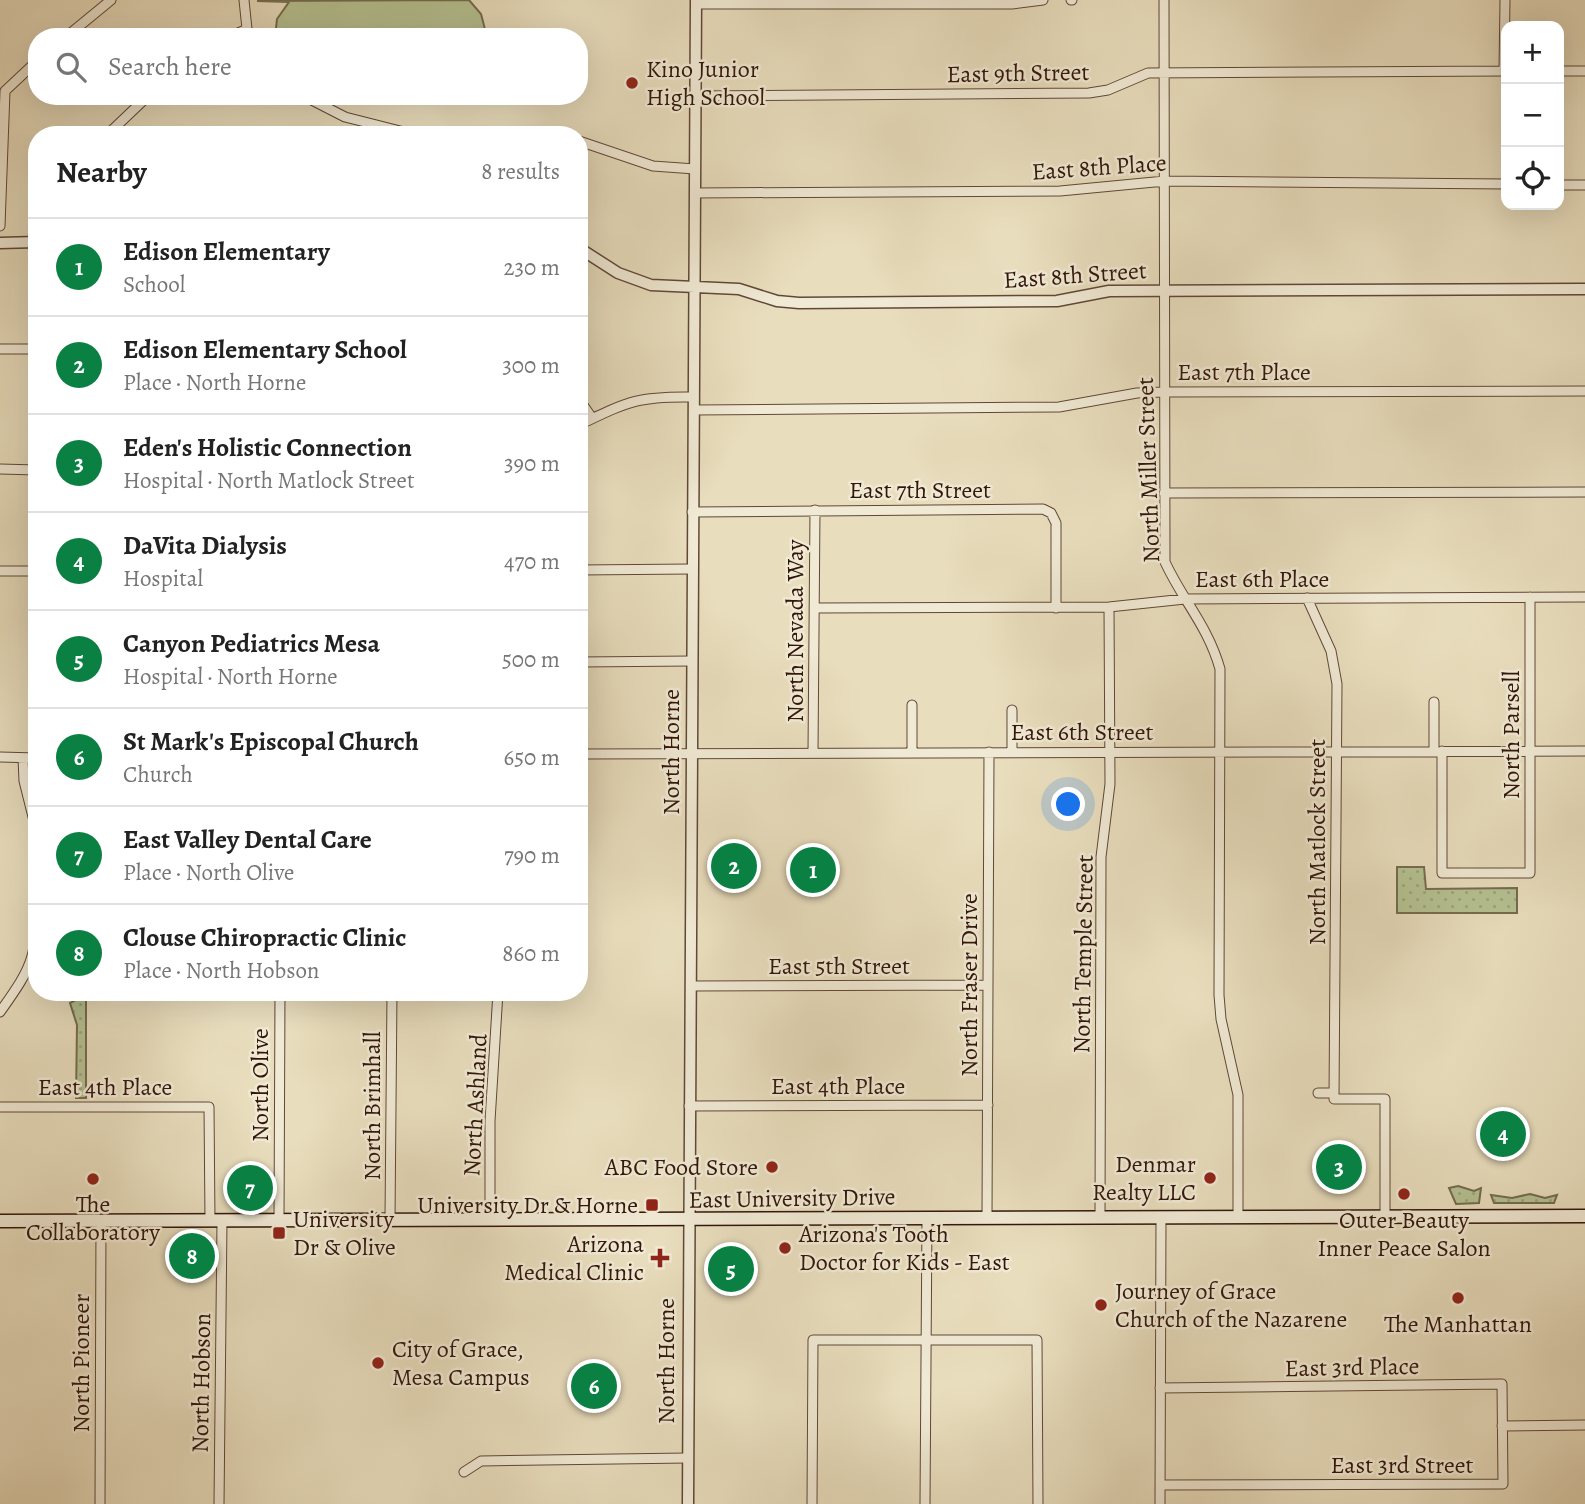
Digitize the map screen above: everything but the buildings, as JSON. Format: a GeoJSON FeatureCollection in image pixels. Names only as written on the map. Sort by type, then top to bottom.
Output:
{"type":"FeatureCollection","features":[{"type":"Feature","properties":{"kind":"main road","name":"East University Drive"},"geometry":{"type":"LineString","coordinates":[[0,1221],[1585,1216]]}},
{"type":"Feature","properties":{"kind":"street"},"geometry":{"type":"LineString","coordinates":[[77,28],[111,0]]}},
{"type":"Feature","properties":{"kind":"street"},"geometry":{"type":"LineString","coordinates":[[244,0],[249,28]]}},
{"type":"Feature","properties":{"kind":"street"},"geometry":{"type":"LineString","coordinates":[[696,2],[1012,5],[1043,0]]}},
{"type":"Feature","properties":{"kind":"street","name":"North Miller Street"},"geometry":{"type":"LineString","coordinates":[[1164,0],[1166,562],[1185,598],[1205,626],[1220,669],[1219,995],[1221,1019],[1238,1095],[1238,1217]]}},
{"type":"Feature","properties":{"kind":"street"},"geometry":{"type":"LineString","coordinates":[[1505,0],[1505,21]]}},
{"type":"Feature","properties":{"kind":"street","name":"North Horne"},"geometry":{"type":"LineString","coordinates":[[688,1504],[696,2]]}},
{"type":"Feature","properties":{"kind":"street"},"geometry":{"type":"LineString","coordinates":[[0,226],[5,91],[28,69]]}},
{"type":"Feature","properties":{"kind":"street","name":"East 9th Street"},"geometry":{"type":"LineString","coordinates":[[695,96],[1089,93],[1108,90],[1147,73],[1501,71]]}},
{"type":"Feature","properties":{"kind":"street"},"geometry":{"type":"LineString","coordinates":[[1564,71],[1585,71]]}},
{"type":"Feature","properties":{"kind":"street"},"geometry":{"type":"LineString","coordinates":[[116,126],[139,105]]}},
{"type":"Feature","properties":{"kind":"street"},"geometry":{"type":"LineString","coordinates":[[322,105],[345,117],[380,126]]}},
{"type":"Feature","properties":{"kind":"street"},"geometry":{"type":"LineString","coordinates":[[588,144],[653,166],[695,169]]}},
{"type":"Feature","properties":{"kind":"street","name":"East 8th Place"},"geometry":{"type":"LineString","coordinates":[[695,193],[1060,191],[1166,181],[1501,184]]}},
{"type":"Feature","properties":{"kind":"street"},"geometry":{"type":"LineString","coordinates":[[1564,185],[1585,185]]}},
{"type":"Feature","properties":{"kind":"street"},"geometry":{"type":"LineString","coordinates":[[0,243],[28,242]]}},
{"type":"Feature","properties":{"kind":"street","name":"East 8th Street"},"geometry":{"type":"LineString","coordinates":[[588,253],[634,280],[666,287],[739,289],[777,301],[799,303],[1057,301],[1106,291],[1585,289]]}},
{"type":"Feature","properties":{"kind":"street"},"geometry":{"type":"LineString","coordinates":[[0,348],[28,349]]}},
{"type":"Feature","properties":{"kind":"street","name":"East 7th Place"},"geometry":{"type":"LineString","coordinates":[[694,410],[1059,407],[1137,393],[1164,392],[1585,391]]}},
{"type":"Feature","properties":{"kind":"street"},"geometry":{"type":"LineString","coordinates":[[588,420],[611,407],[632,400],[654,396],[694,397]]}},
{"type":"Feature","properties":{"kind":"street"},"geometry":{"type":"LineString","coordinates":[[588,412],[592,418]]}},
{"type":"Feature","properties":{"kind":"street"},"geometry":{"type":"LineString","coordinates":[[0,469],[28,470]]}},
{"type":"Feature","properties":{"kind":"street"},"geometry":{"type":"LineString","coordinates":[[1164,493],[1585,492]]}},
{"type":"Feature","properties":{"kind":"street","name":"North Nevada Way"},"geometry":{"type":"LineString","coordinates":[[813,752],[815,510]]}},
{"type":"Feature","properties":{"kind":"street","name":"East 7th Street"},"geometry":{"type":"LineString","coordinates":[[692,512],[1047,511],[1056,523],[1056,608]]}},
{"type":"Feature","properties":{"kind":"street"},"geometry":{"type":"LineString","coordinates":[[588,570],[692,569]]}},
{"type":"Feature","properties":{"kind":"street"},"geometry":{"type":"LineString","coordinates":[[0,571],[28,571]]}},
{"type":"Feature","properties":{"kind":"street","name":"North Parsell"},"geometry":{"type":"LineString","coordinates":[[1438,751],[1442,873],[1530,873],[1530,597]]}},
{"type":"Feature","properties":{"kind":"street","name":"East 6th Place"},"geometry":{"type":"LineString","coordinates":[[814,608],[1109,607],[1185,598],[1585,597]]}},
{"type":"Feature","properties":{"kind":"street","name":"North Matlock Street"},"geometry":{"type":"LineString","coordinates":[[1307,598],[1331,651],[1335,667],[1337,751],[1334,1093]]}},
{"type":"Feature","properties":{"kind":"street","name":"North Temple Street"},"geometry":{"type":"LineString","coordinates":[[1100,1218],[1101,857],[1110,784],[1109,607]]}},
{"type":"Feature","properties":{"kind":"street"},"geometry":{"type":"LineString","coordinates":[[588,662],[692,661]]}},
{"type":"Feature","properties":{"kind":"street"},"geometry":{"type":"LineString","coordinates":[[1434,702],[1438,751]]}},
{"type":"Feature","properties":{"kind":"street"},"geometry":{"type":"LineString","coordinates":[[912,705],[912,752]]}},
{"type":"Feature","properties":{"kind":"street"},"geometry":{"type":"LineString","coordinates":[[1012,710],[1012,752]]}},
{"type":"Feature","properties":{"kind":"street","name":"East 6th Street"},"geometry":{"type":"LineString","coordinates":[[588,754],[1585,751]]}},
{"type":"Feature","properties":{"kind":"street","name":"North Fraser Drive"},"geometry":{"type":"LineString","coordinates":[[987,1218],[989,752]]}},
{"type":"Feature","properties":{"kind":"street"},"geometry":{"type":"LineString","coordinates":[[0,757],[28,758]]}},
{"type":"Feature","properties":{"kind":"street"},"geometry":{"type":"LineString","coordinates":[[23,758],[28,797]]}},
{"type":"Feature","properties":{"kind":"street"},"geometry":{"type":"LineString","coordinates":[[0,1012],[28,980]]}},
{"type":"Feature","properties":{"kind":"street","name":"East 5th Street"},"geometry":{"type":"LineString","coordinates":[[691,986],[988,985]]}},
{"type":"Feature","properties":{"kind":"street","name":"North Olive"},"geometry":{"type":"LineString","coordinates":[[279,1221],[280,1001]]}},
{"type":"Feature","properties":{"kind":"street","name":"North Brimhall"},"geometry":{"type":"LineString","coordinates":[[390,1220],[392,1001]]}},
{"type":"Feature","properties":{"kind":"street","name":"North Ashland"},"geometry":{"type":"LineString","coordinates":[[490,1220],[490,1121],[497,1001]]}},
{"type":"Feature","properties":{"kind":"street"},"geometry":{"type":"LineString","coordinates":[[1318,1093],[1334,1093],[1334,1099],[1385,1100],[1385,1216]]}},
{"type":"Feature","properties":{"kind":"street","name":"East 4th Place"},"geometry":{"type":"LineString","coordinates":[[689,1106],[988,1105]]}},
{"type":"Feature","properties":{"kind":"street","name":"East 4th Place"},"geometry":{"type":"LineString","coordinates":[[0,1107],[209,1107]]}},
{"type":"Feature","properties":{"kind":"street","name":"North Hobson"},"geometry":{"type":"LineString","coordinates":[[209,1107],[216,1221],[219,1504]]}},
{"type":"Feature","properties":{"kind":"street"},"geometry":{"type":"LineString","coordinates":[[925,1504],[927,1217]]}},
{"type":"Feature","properties":{"kind":"street"},"geometry":{"type":"LineString","coordinates":[[1160,1504],[1161,1218]]}},
{"type":"Feature","properties":{"kind":"street","name":"North Pioneer"},"geometry":{"type":"LineString","coordinates":[[100,1504],[101,1221]]}},
{"type":"Feature","properties":{"kind":"street"},"geometry":{"type":"LineString","coordinates":[[812,1504],[813,1340],[1037,1340],[1038,1504]]}},
{"type":"Feature","properties":{"kind":"street","name":"East 3rd Place"},"geometry":{"type":"LineString","coordinates":[[1160,1388],[1502,1384],[1502,1426]]}},
{"type":"Feature","properties":{"kind":"street"},"geometry":{"type":"LineString","coordinates":[[1502,1426],[1585,1425]]}},
{"type":"Feature","properties":{"kind":"street","name":"East 3rd Street"},"geometry":{"type":"LineString","coordinates":[[1160,1485],[1503,1485],[1502,1426]]}},
{"type":"Feature","properties":{"kind":"street"},"geometry":{"type":"LineString","coordinates":[[464,1472],[481,1461],[687,1458]]}},
{"type":"Feature","properties":{"kind":"green space"},"geometry":{"type":"Polygon","coordinates":[[[469,0],[481,14],[485,28],[276,28],[277,19],[289,2],[257,1],[469,0]]]}},
{"type":"Feature","properties":{"kind":"green space"},"geometry":{"type":"Polygon","coordinates":[[[1397,867],[1424,867],[1426,889],[1517,888],[1517,913],[1397,913],[1397,867]]]}},
{"type":"Feature","properties":{"kind":"green space"},"geometry":{"type":"Polygon","coordinates":[[[86,1001],[86,1098],[76,1098],[77,1025],[70,1003],[86,1001]]]}},
{"type":"Feature","properties":{"kind":"green space"},"geometry":{"type":"Polygon","coordinates":[[[1458,1186],[1474,1191],[1481,1188],[1479,1203],[1456,1204],[1449,1188],[1458,1186]]]}},
{"type":"Feature","properties":{"kind":"green space"},"geometry":{"type":"Polygon","coordinates":[[[1530,1194],[1545,1198],[1557,1195],[1554,1203],[1494,1203],[1491,1195],[1512,1198],[1530,1194]]]}},
{"type":"Feature","properties":{"kind":"place","name":"Kino Junior High School"},"geometry":{"type":"Point","coordinates":[632,83]}},
{"type":"Feature","properties":{"kind":"place","name":"Edison Elementary School"},"geometry":{"type":"Point","coordinates":[734,866]}},
{"type":"Feature","properties":{"kind":"place","name":"Edison Elementary"},"geometry":{"type":"Point","coordinates":[813,870]}},
{"type":"Feature","properties":{"kind":"place","name":"DaVita Dialysis"},"geometry":{"type":"Point","coordinates":[1503,1134]}},
{"type":"Feature","properties":{"kind":"place","name":"ABC Food Store"},"geometry":{"type":"Point","coordinates":[772,1167]}},
{"type":"Feature","properties":{"kind":"place","name":"Eden's Holistic Connection"},"geometry":{"type":"Point","coordinates":[1339,1167]}},
{"type":"Feature","properties":{"kind":"place","name":"Denmar Realty LLC"},"geometry":{"type":"Point","coordinates":[1210,1178]}},
{"type":"Feature","properties":{"kind":"place","name":"The Collaboratory"},"geometry":{"type":"Point","coordinates":[93,1179]}},
{"type":"Feature","properties":{"kind":"place","name":"East Valley Dental Care"},"geometry":{"type":"Point","coordinates":[250,1188]}},
{"type":"Feature","properties":{"kind":"place","name":"Outer Beauty Inner Peace Salon"},"geometry":{"type":"Point","coordinates":[1404,1194]}},
{"type":"Feature","properties":{"kind":"place","name":"University Dr & Horne"},"geometry":{"type":"Point","coordinates":[652,1205]}},
{"type":"Feature","properties":{"kind":"place","name":"University Dr & Olive"},"geometry":{"type":"Point","coordinates":[279,1233]}},
{"type":"Feature","properties":{"kind":"place","name":"Arizona's Tooth Doctor for Kids - East"},"geometry":{"type":"Point","coordinates":[785,1248]}},
{"type":"Feature","properties":{"kind":"place","name":"Clouse Chiropractic Clinic"},"geometry":{"type":"Point","coordinates":[192,1256]}},
{"type":"Feature","properties":{"kind":"place","name":"Arizona Medical Clinic"},"geometry":{"type":"Point","coordinates":[660,1258]}},
{"type":"Feature","properties":{"kind":"place","name":"Canyon Pediatrics Mesa"},"geometry":{"type":"Point","coordinates":[731,1269]}},
{"type":"Feature","properties":{"kind":"place","name":"The Manhattan"},"geometry":{"type":"Point","coordinates":[1458,1298]}},
{"type":"Feature","properties":{"kind":"place","name":"Journey of Grace Church of the Nazarene"},"geometry":{"type":"Point","coordinates":[1101,1305]}},
{"type":"Feature","properties":{"kind":"place","name":"City of Grace, Mesa Campus"},"geometry":{"type":"Point","coordinates":[378,1363]}},
{"type":"Feature","properties":{"kind":"place","name":"St Mark's Episcopal Church"},"geometry":{"type":"Point","coordinates":[594,1386]}}]}
